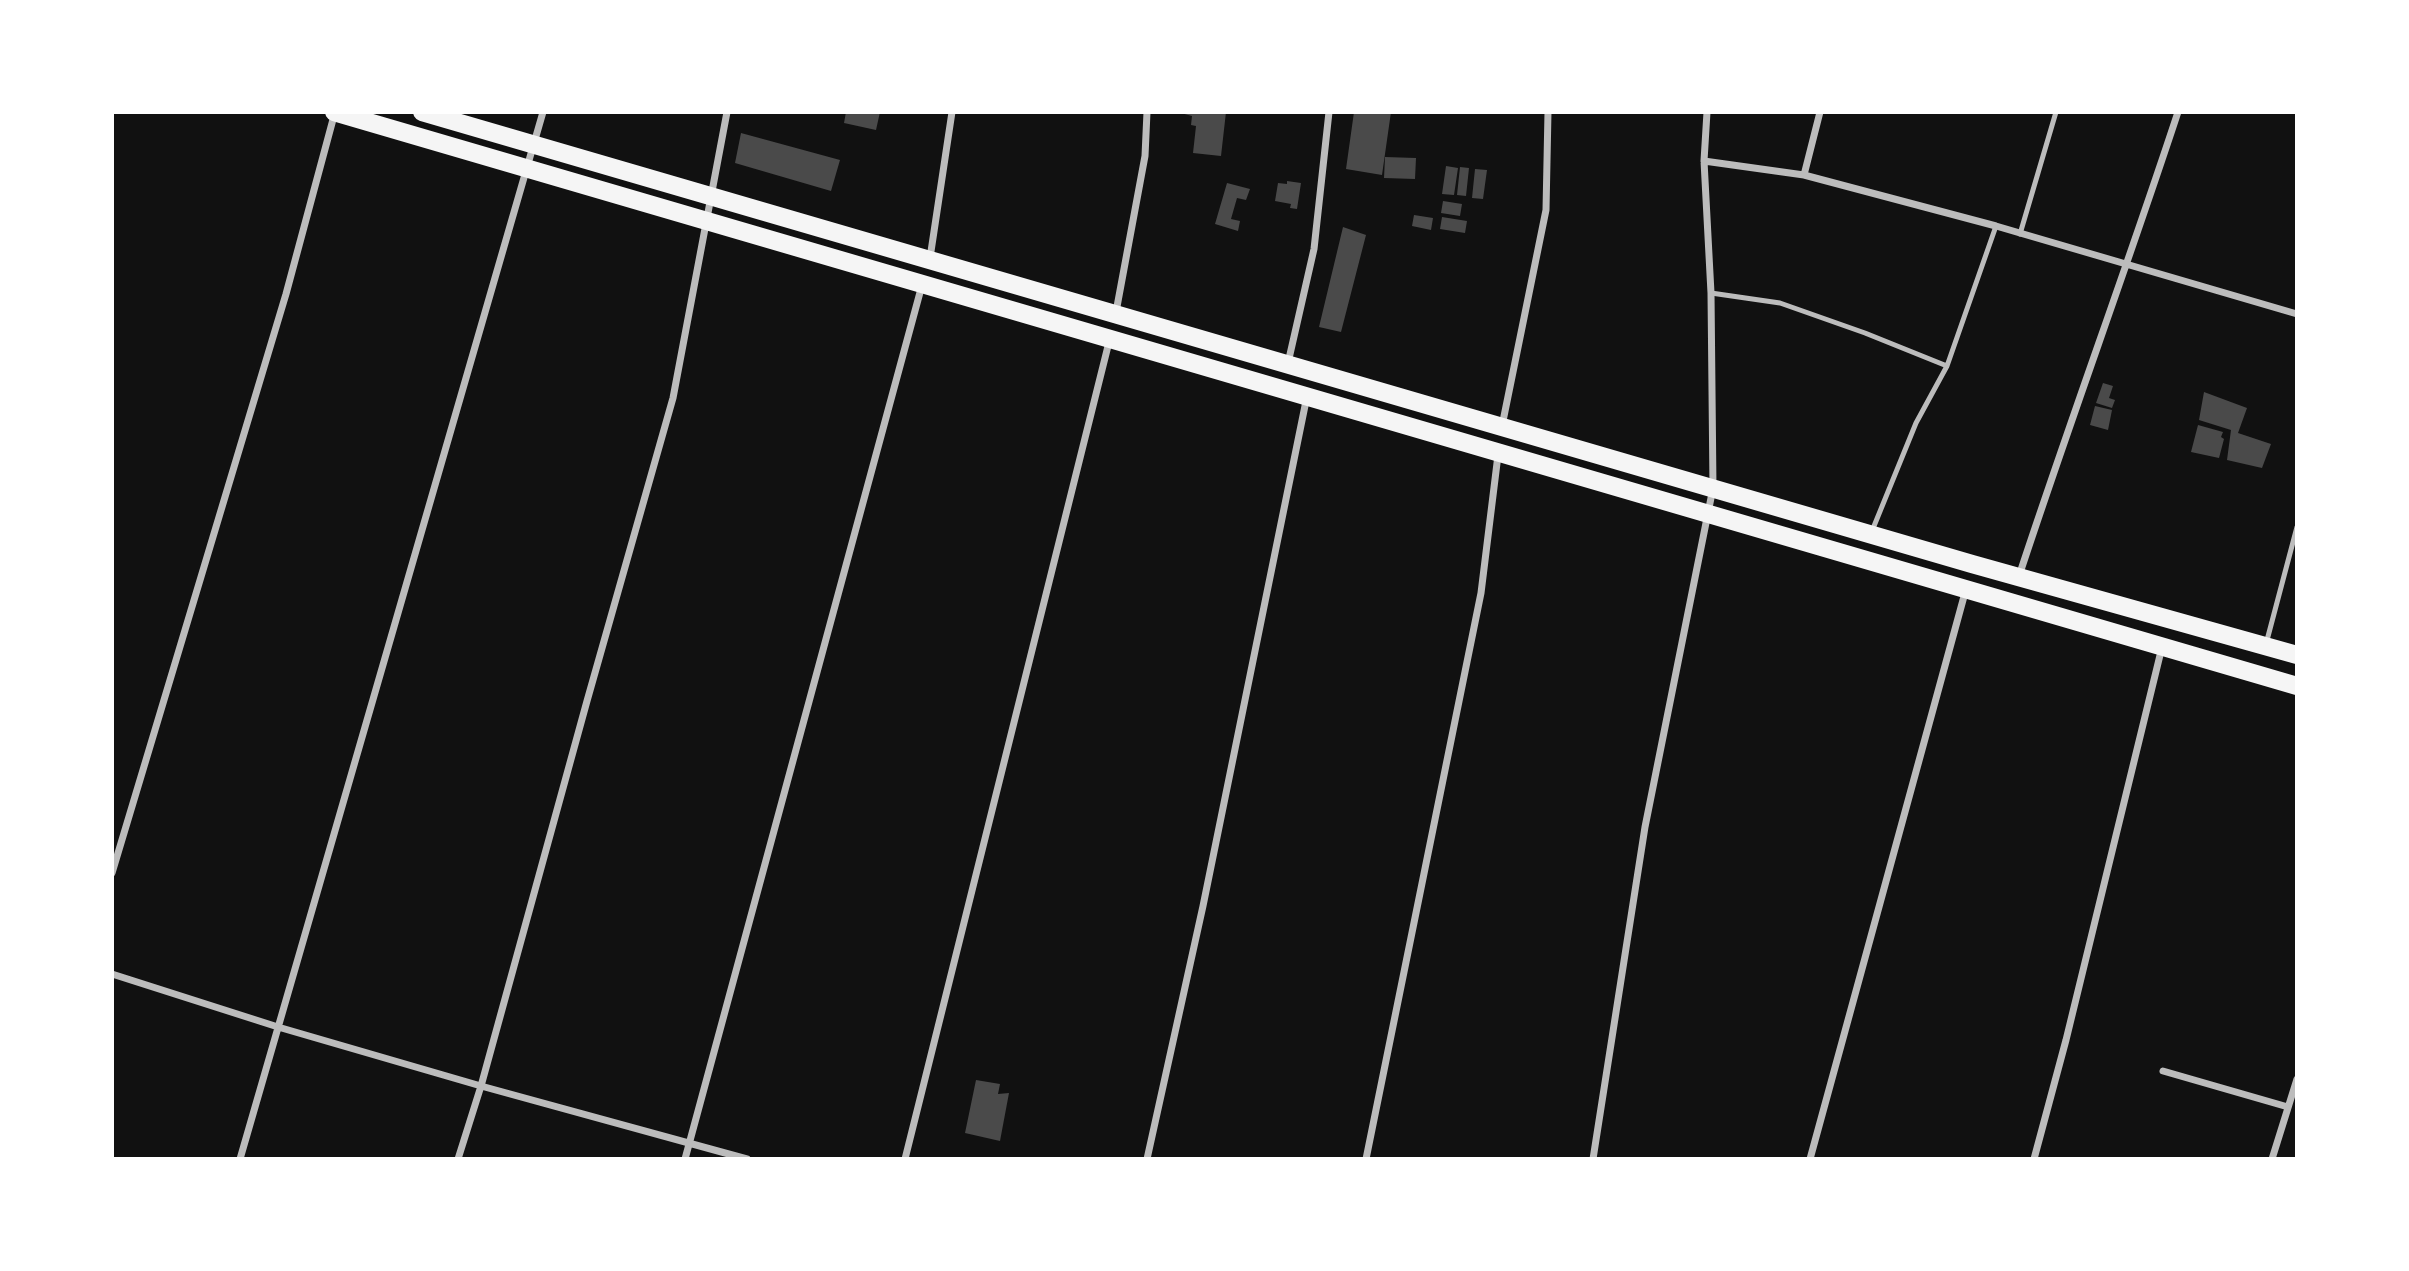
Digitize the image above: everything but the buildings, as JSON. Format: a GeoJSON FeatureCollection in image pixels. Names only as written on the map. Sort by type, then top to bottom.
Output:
{"type":"FeatureCollection","features":[{"type":"Feature","properties":{"kind":"main road"},"geometry":{"type":"LineString","coordinates":[[334,112],[2297,685]]}},
{"type":"Feature","properties":{"kind":"main road"},"geometry":{"type":"LineString","coordinates":[[422,112],[2019,577],[2297,655]]}},
{"type":"Feature","properties":{"kind":"main road"},"geometry":{"type":"LineString","coordinates":[[1224,372],[1231,347]]}},
{"type":"Feature","properties":{"kind":"street"},"geometry":{"type":"LineString","coordinates":[[112,873],[286,294],[334,112]]}},
{"type":"Feature","properties":{"kind":"street"},"geometry":{"type":"LineString","coordinates":[[240,1159],[543,112]]}},
{"type":"Feature","properties":{"kind":"street"},"geometry":{"type":"LineString","coordinates":[[458,1159],[481,1086],[673,398],[727,112]]}},
{"type":"Feature","properties":{"kind":"street"},"geometry":{"type":"LineString","coordinates":[[930,258],[952,112]]}},
{"type":"Feature","properties":{"kind":"street"},"geometry":{"type":"LineString","coordinates":[[1115,313],[1145,156],[1146,112]]}},
{"type":"Feature","properties":{"kind":"street"},"geometry":{"type":"LineString","coordinates":[[1288,364],[1314,249],[1329,112]]}},
{"type":"Feature","properties":{"kind":"street"},"geometry":{"type":"LineString","coordinates":[[1502,426],[1546,210],[1548,112]]}},
{"type":"Feature","properties":{"kind":"street"},"geometry":{"type":"LineString","coordinates":[[1593,1159],[1645,827],[1713,488],[1711,293],[1704,161],[1707,112]]}},
{"type":"Feature","properties":{"kind":"street"},"geometry":{"type":"LineString","coordinates":[[1804,175],[1820,112]]}},
{"type":"Feature","properties":{"kind":"street"},"geometry":{"type":"LineString","coordinates":[[2019,577],[2178,112]]}},
{"type":"Feature","properties":{"kind":"street"},"geometry":{"type":"LineString","coordinates":[[1704,161],[1804,175],[1996,226],[2297,314]]}},
{"type":"Feature","properties":{"kind":"street"},"geometry":{"type":"LineString","coordinates":[[685,1159],[923,284]]}},
{"type":"Feature","properties":{"kind":"street"},"geometry":{"type":"LineString","coordinates":[[905,1159],[1110,338]]}},
{"type":"Feature","properties":{"kind":"street"},"geometry":{"type":"LineString","coordinates":[[1147,1159],[1203,906],[1307,396]]}},
{"type":"Feature","properties":{"kind":"street"},"geometry":{"type":"LineString","coordinates":[[1366,1159],[1481,593],[1499,451]]}},
{"type":"Feature","properties":{"kind":"street"},"geometry":{"type":"LineString","coordinates":[[1810,1159],[1966,588]]}},
{"type":"Feature","properties":{"kind":"street"},"geometry":{"type":"LineString","coordinates":[[2034,1159],[2066,1040],[2162,645]]}},
{"type":"Feature","properties":{"kind":"street"},"geometry":{"type":"LineString","coordinates":[[112,974],[278,1027],[747,1159]]}},
{"type":"Feature","properties":{"kind":"street"},"geometry":{"type":"LineString","coordinates":[[2163,1071],[2288,1107]]}},
{"type":"Feature","properties":{"kind":"street"},"geometry":{"type":"LineString","coordinates":[[2272,1159],[2297,1079]]}},
{"type":"Feature","properties":{"kind":"lane"},"geometry":{"type":"LineString","coordinates":[[2020,233],[2056,112]]}},
{"type":"Feature","properties":{"kind":"lane"},"geometry":{"type":"LineString","coordinates":[[1871,534],[1916,423],[1947,366],[1996,226]]}},
{"type":"Feature","properties":{"kind":"lane"},"geometry":{"type":"LineString","coordinates":[[1711,293],[1780,303],[1947,366]]}},
{"type":"Feature","properties":{"kind":"lane"},"geometry":{"type":"LineString","coordinates":[[2265,647],[2297,527]]}}]}
